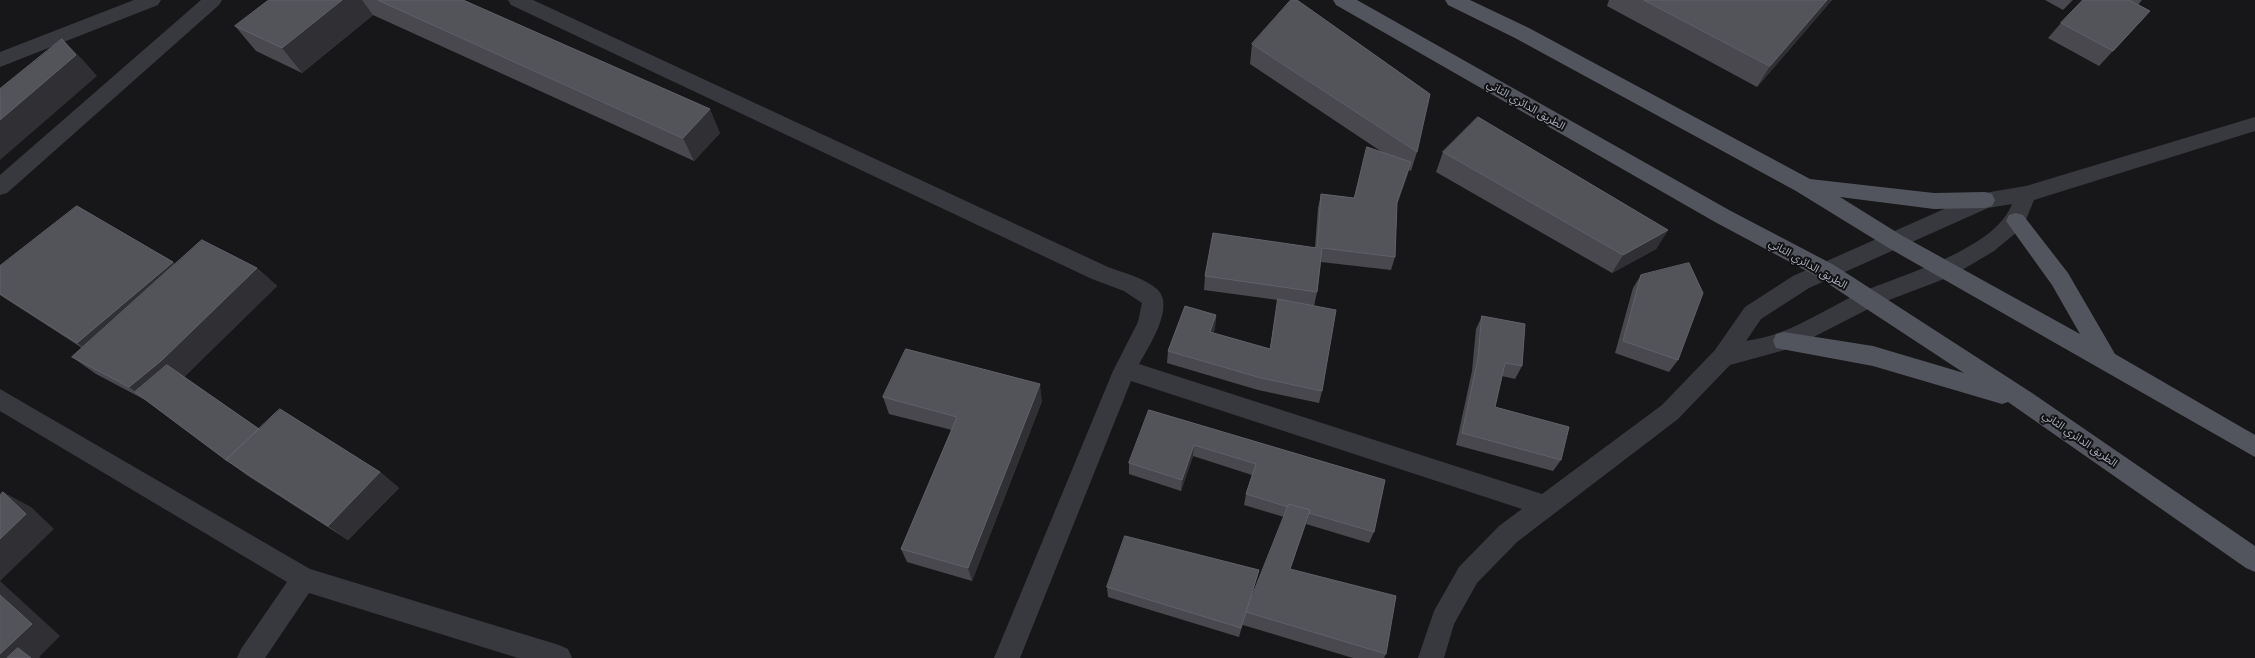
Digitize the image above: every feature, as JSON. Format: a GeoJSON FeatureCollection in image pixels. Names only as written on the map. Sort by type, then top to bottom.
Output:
{"type":"FeatureCollection","features":[{"type":"Feature","properties":{"kind":"main road","name":"الطريق الدائري الثاني"},"geometry":{"type":"LineString","coordinates":[[1342,0],[1722,216],[1826,271],[2024,400],[2255,560]]}},
{"type":"Feature","properties":{"kind":"main road"},"geometry":{"type":"LineString","coordinates":[[1454,0],[1522,33],[1803,185],[1944,270],[2026,314],[2255,447]]}},
{"type":"Feature","properties":{"kind":"main road"},"geometry":{"type":"LineString","coordinates":[[1803,185],[1934,201],[1985,200]]}},
{"type":"Feature","properties":{"kind":"main road"},"geometry":{"type":"LineString","coordinates":[[2016,222],[2060,279],[2107,362]]}},
{"type":"Feature","properties":{"kind":"main road"},"geometry":{"type":"LineString","coordinates":[[1784,342],[1873,356],[2024,400]]}},
{"type":"Feature","properties":{"kind":"street"},"geometry":{"type":"LineString","coordinates":[[0,60],[152,0]]}},
{"type":"Feature","properties":{"kind":"street"},"geometry":{"type":"LineString","coordinates":[[0,187],[213,0]]}},
{"type":"Feature","properties":{"kind":"street"},"geometry":{"type":"LineString","coordinates":[[517,0],[1100,273],[1145,291],[1154,300],[1152,317],[1125,369],[1007,658]]}},
{"type":"Feature","properties":{"kind":"street"},"geometry":{"type":"LineString","coordinates":[[1431,658],[1442,620],[1468,575],[1508,534],[1670,412],[1724,357],[1753,313],[1781,294],[1826,271],[1985,200],[2026,194],[2255,124]]}},
{"type":"Feature","properties":{"kind":"street"},"geometry":{"type":"LineString","coordinates":[[1724,357],[1784,342],[1868,299],[1944,270],[1987,245],[2016,222],[2026,194]]}},
{"type":"Feature","properties":{"kind":"street"},"geometry":{"type":"LineString","coordinates":[[1125,369],[1544,506]]}},
{"type":"Feature","properties":{"kind":"street"},"geometry":{"type":"LineString","coordinates":[[0,399],[304,579],[559,658]]}},
{"type":"Feature","properties":{"kind":"street"},"geometry":{"type":"LineString","coordinates":[[250,658],[304,579]]}},
{"type":"Feature","properties":{"kind":"building"},"geometry":{"type":"Polygon","coordinates":[[[269,0],[342,0],[282,48],[235,26],[269,0]]]}},
{"type":"Feature","properties":{"kind":"building"},"geometry":{"type":"Polygon","coordinates":[[[378,0],[463,0],[710,109],[683,138],[378,0]]]}},
{"type":"Feature","properties":{"kind":"building"},"geometry":{"type":"Polygon","coordinates":[[[1291,0],[1297,0],[1430,94],[1417,152],[1252,44],[1291,0]]]}},
{"type":"Feature","properties":{"kind":"building"},"geometry":{"type":"Polygon","coordinates":[[[1644,0],[1827,0],[1770,66],[1644,0]]]}},
{"type":"Feature","properties":{"kind":"building"},"geometry":{"type":"Polygon","coordinates":[[[2083,0],[2129,0],[2150,11],[2113,51],[2061,23],[2083,0]]]}},
{"type":"Feature","properties":{"kind":"building"},"geometry":{"type":"Polygon","coordinates":[[[62,39],[76,55],[0,120],[0,89],[62,39]]]}},
{"type":"Feature","properties":{"kind":"building"},"geometry":{"type":"Polygon","coordinates":[[[1478,117],[1668,230],[1623,255],[1443,152],[1478,117]]]}},
{"type":"Feature","properties":{"kind":"building"},"geometry":{"type":"Polygon","coordinates":[[[1367,147],[1411,162],[1397,202],[1395,257],[1322,248],[1317,292],[1205,276],[1213,233],[1317,248],[1321,194],[1354,198],[1367,147]]]}},
{"type":"Feature","properties":{"kind":"building"},"geometry":{"type":"Polygon","coordinates":[[[77,206],[173,262],[77,343],[0,294],[0,266],[77,206]]]}},
{"type":"Feature","properties":{"kind":"building"},"geometry":{"type":"Polygon","coordinates":[[[202,240],[257,268],[161,361],[129,387],[72,357],[202,240]]]}},
{"type":"Feature","properties":{"kind":"building"},"geometry":{"type":"Polygon","coordinates":[[[1689,263],[1703,293],[1678,360],[1623,341],[1641,275],[1689,263]]]}},
{"type":"Feature","properties":{"kind":"building"},"geometry":{"type":"Polygon","coordinates":[[[1278,299],[1336,310],[1322,391],[1261,378],[1168,351],[1185,306],[1216,315],[1210,332],[1270,349],[1278,299]]]}},
{"type":"Feature","properties":{"kind":"building"},"geometry":{"type":"Polygon","coordinates":[[[1482,316],[1525,324],[1522,366],[1505,363],[1495,407],[1569,427],[1561,460],[1462,433],[1478,358],[1482,316]]]}},
{"type":"Feature","properties":{"kind":"building"},"geometry":{"type":"Polygon","coordinates":[[[906,349],[1040,384],[968,568],[901,549],[957,417],[883,397],[906,349]]]}},
{"type":"Feature","properties":{"kind":"building"},"geometry":{"type":"Polygon","coordinates":[[[167,365],[259,429],[226,460],[135,392],[167,365]]]}},
{"type":"Feature","properties":{"kind":"building"},"geometry":{"type":"Polygon","coordinates":[[[280,409],[380,472],[328,526],[226,460],[280,409]]]}},
{"type":"Feature","properties":{"kind":"building"},"geometry":{"type":"Polygon","coordinates":[[[1149,410],[1385,480],[1374,532],[1309,513],[1310,510],[1289,504],[1288,507],[1246,494],[1256,464],[1194,445],[1182,480],[1129,463],[1149,410]]]}},
{"type":"Feature","properties":{"kind":"building"},"geometry":{"type":"Polygon","coordinates":[[[3,492],[26,514],[0,539],[0,495],[3,492]]]}},
{"type":"Feature","properties":{"kind":"building"},"geometry":{"type":"Polygon","coordinates":[[[1289,504],[1310,510],[1290,569],[1396,596],[1386,654],[1246,612],[1289,504]]]}},
{"type":"Feature","properties":{"kind":"building"},"geometry":{"type":"Polygon","coordinates":[[[1125,536],[1259,570],[1241,628],[1107,587],[1125,536]]]}},
{"type":"Feature","properties":{"kind":"building"},"geometry":{"type":"Polygon","coordinates":[[[0,595],[32,624],[0,654],[0,595]]]}},
{"type":"Feature","properties":{"kind":"building"},"geometry":{"type":"Polygon","coordinates":[[[18,648],[31,658],[7,658],[18,648]]]}}]}
